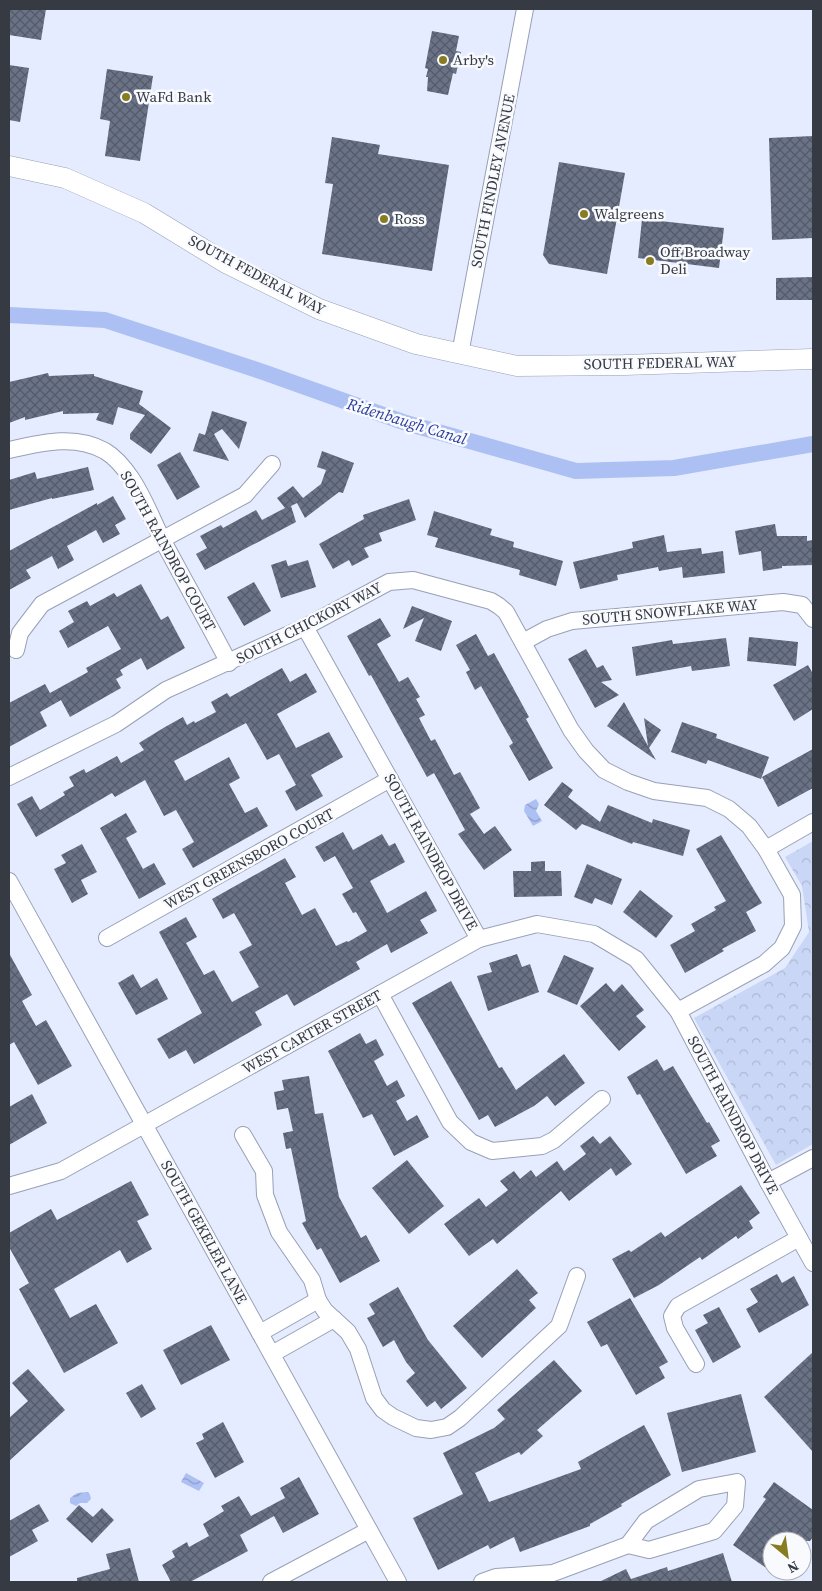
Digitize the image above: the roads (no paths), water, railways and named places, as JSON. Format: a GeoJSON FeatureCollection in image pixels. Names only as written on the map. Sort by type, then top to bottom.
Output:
{"type":"FeatureCollection","features":[{"type":"Feature","properties":{"kind":"main road","name":"SOUTH FEDERAL WAY"},"geometry":{"type":"LineString","coordinates":[[9,166],[65,178],[144,213],[226,263],[318,310],[416,344],[517,366],[624,365],[813,359]]}},
{"type":"Feature","properties":{"kind":"street","name":"SOUTH FINDLEY AVENUE"},"geometry":{"type":"LineString","coordinates":[[460,354],[525,9]]}},
{"type":"Feature","properties":{"kind":"street","name":"SOUTH RAINDROP COURT"},"geometry":{"type":"LineString","coordinates":[[9,450],[45,442],[69,441],[90,445],[106,452],[120,464],[132,478],[162,539],[229,662]]}},
{"type":"Feature","properties":{"kind":"street"},"geometry":{"type":"LineString","coordinates":[[16,650],[20,633],[42,604],[246,495],[272,464]]}},
{"type":"Feature","properties":{"kind":"street","name":"SOUTH CHICKORY WAY"},"geometry":{"type":"LineString","coordinates":[[9,777],[116,724],[166,690],[305,627],[389,582],[413,580],[491,601],[506,612],[571,730],[604,770],[628,782],[654,791],[707,798],[729,809],[749,826],[766,849],[792,894],[793,926],[782,948],[764,964],[678,1011]]}},
{"type":"Feature","properties":{"kind":"street","name":"SOUTH SNOWFLAKE WAY"},"geometry":{"type":"LineString","coordinates":[[523,642],[547,629],[572,622],[783,602],[802,605],[813,619]]}},
{"type":"Feature","properties":{"kind":"street","name":"SOUTH RAINDROP DRIVE"},"geometry":{"type":"LineString","coordinates":[[305,627],[479,939],[537,924],[594,934],[636,959],[678,1011],[813,1263]]}},
{"type":"Feature","properties":{"kind":"street","name":"WEST GREENSBORO COURT"},"geometry":{"type":"LineString","coordinates":[[107,938],[390,779]]}},
{"type":"Feature","properties":{"kind":"street"},"geometry":{"type":"LineString","coordinates":[[766,849],[813,822]]}},
{"type":"Feature","properties":{"kind":"street","name":"SOUTH GEKELER LANE"},"geometry":{"type":"LineString","coordinates":[[9,881],[398,1582]]}},
{"type":"Feature","properties":{"kind":"street","name":"WEST CARTER STREET"},"geometry":{"type":"LineString","coordinates":[[9,1186],[61,1171],[479,939]]}},
{"type":"Feature","properties":{"kind":"street"},"geometry":{"type":"LineString","coordinates":[[380,994],[450,1122],[471,1142],[492,1151],[542,1146],[554,1140],[602,1099]]}},
{"type":"Feature","properties":{"kind":"street"},"geometry":{"type":"LineString","coordinates":[[244,1134],[264,1172],[265,1195],[279,1232],[312,1280],[318,1300],[325,1311],[348,1332],[358,1349],[374,1398],[384,1410],[405,1424],[431,1430],[447,1427],[460,1418],[559,1326],[577,1276]]}},
{"type":"Feature","properties":{"kind":"street"},"geometry":{"type":"LineString","coordinates":[[768,1182],[813,1158]]}},
{"type":"Feature","properties":{"kind":"street"},"geometry":{"type":"LineString","coordinates":[[696,1364],[674,1328],[672,1316],[678,1306],[799,1238]]}},
{"type":"Feature","properties":{"kind":"street"},"geometry":{"type":"LineString","coordinates":[[260,1333],[318,1300]]}},
{"type":"Feature","properties":{"kind":"street"},"geometry":{"type":"LineString","coordinates":[[272,1354],[334,1319]]}},
{"type":"Feature","properties":{"kind":"street"},"geometry":{"type":"LineString","coordinates":[[482,1582],[496,1577],[553,1573],[628,1544],[646,1520],[699,1489],[737,1482],[735,1506],[714,1531],[649,1550],[628,1544]]}},
{"type":"Feature","properties":{"kind":"street"},"geometry":{"type":"LineString","coordinates":[[271,1582],[369,1530]]}},
{"type":"Feature","properties":{"kind":"water"},"geometry":{"type":"Polygon","coordinates":[[[536,799],[539,804],[536,811],[542,821],[533,826],[524,811],[525,805],[536,799]]]}},
{"type":"Feature","properties":{"kind":"water"},"geometry":{"type":"Polygon","coordinates":[[[186,1473],[204,1483],[199,1491],[181,1482],[186,1473]]]}},
{"type":"Feature","properties":{"kind":"water"},"geometry":{"type":"Polygon","coordinates":[[[88,1492],[91,1499],[87,1503],[80,1503],[76,1506],[70,1503],[70,1498],[77,1493],[88,1492]]]}},
{"type":"Feature","properties":{"kind":"waterway","name":"Ridenbaugh Canal"},"geometry":{"type":"LineString","coordinates":[[9,315],[105,320],[263,372],[406,423],[576,471],[674,468],[813,444]]}},
{"type":"Feature","properties":{"kind":"place","name":"Arby's"},"geometry":{"type":"Point","coordinates":[443,60]}},
{"type":"Feature","properties":{"kind":"place","name":"WaFd Bank"},"geometry":{"type":"Point","coordinates":[126,97]}},
{"type":"Feature","properties":{"kind":"place","name":"Walgreens"},"geometry":{"type":"Point","coordinates":[584,214]}},
{"type":"Feature","properties":{"kind":"place","name":"Ross"},"geometry":{"type":"Point","coordinates":[384,219]}},
{"type":"Feature","properties":{"kind":"place","name":"Off Broadway Deli"},"geometry":{"type":"Point","coordinates":[650,261]}}]}
